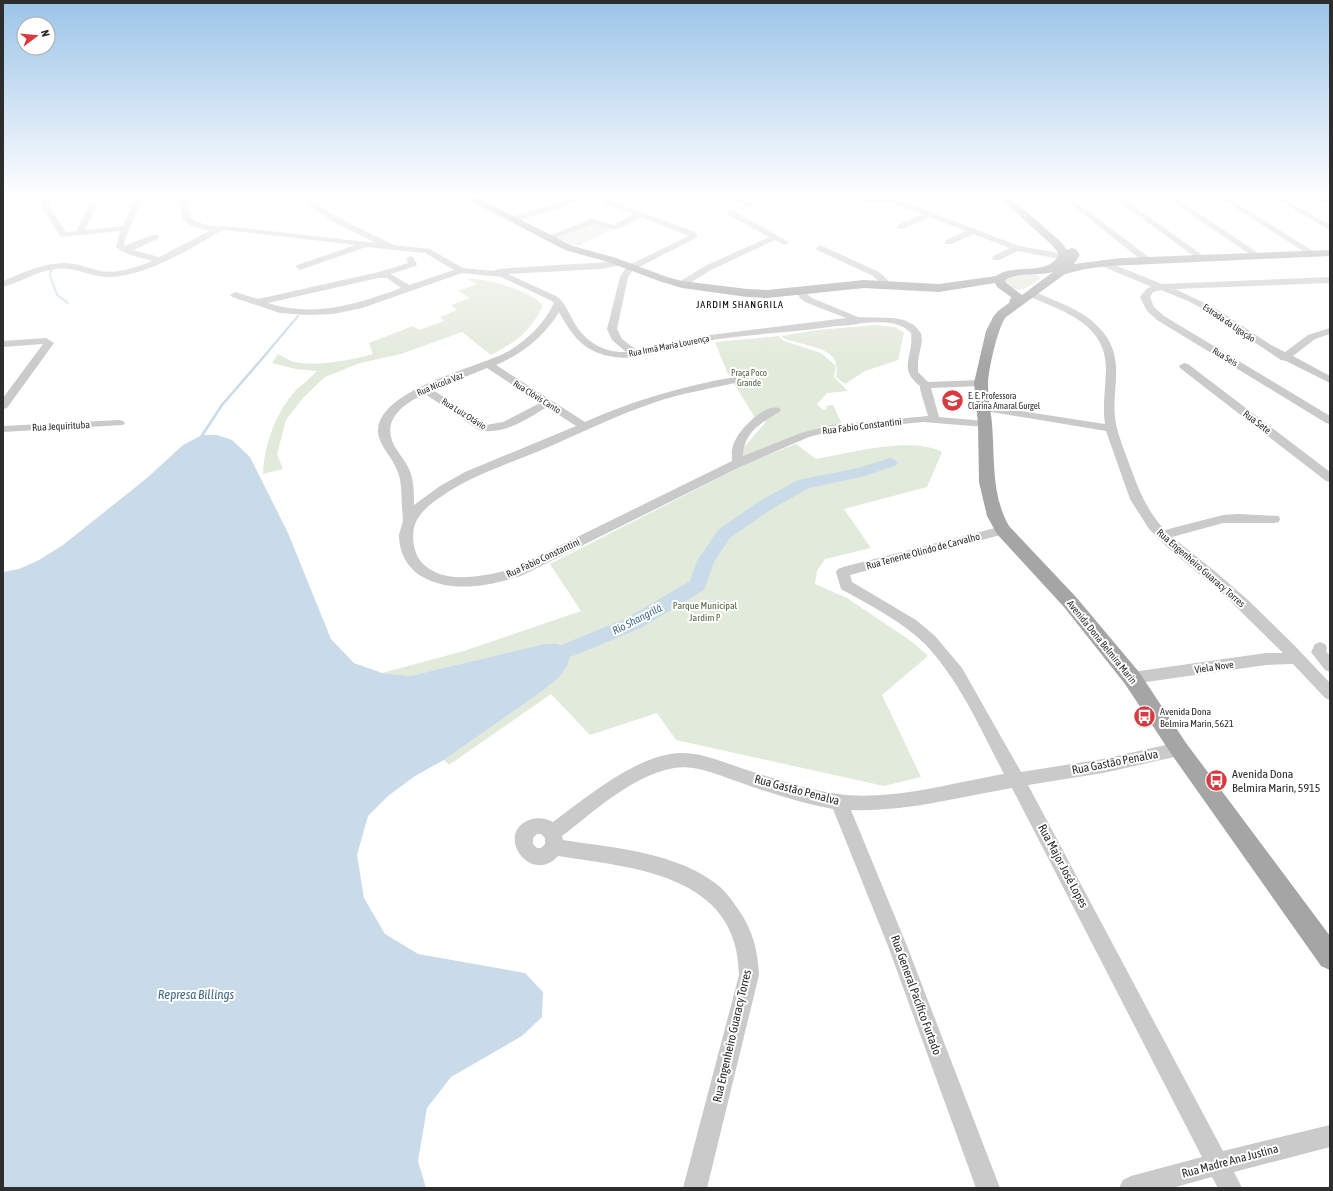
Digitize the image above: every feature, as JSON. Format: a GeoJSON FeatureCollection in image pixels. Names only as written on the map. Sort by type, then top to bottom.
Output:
{"type":"FeatureCollection","features":[{"type":"Feature","properties":{"kind":"main road"},"geometry":{"type":"LineString","coordinates":[[588,254],[682,284],[747,294],[780,294],[845,285],[888,284],[926,288],[970,284],[999,279],[1006,274],[1034,272],[1053,268],[1066,260],[1097,263]]}},
{"type":"Feature","properties":{"kind":"main road"},"geometry":{"type":"LineString","coordinates":[[1061,254],[1066,260],[1076,266],[1097,263],[1296,254]]}},
{"type":"Feature","properties":{"kind":"main road"},"geometry":{"type":"LineString","coordinates":[[1065,254],[1066,260]]}},
{"type":"Feature","properties":{"kind":"main road","name":"Avenida Dona Belmira Marin"},"geometry":{"type":"LineString","coordinates":[[1066,260],[1048,281],[1032,292],[1012,296],[996,320],[992,331],[981,383],[987,482],[996,516],[1003,530],[1070,602],[1132,678],[1179,749],[1330,957]]}},
{"type":"Feature","properties":{"kind":"main road"},"geometry":{"type":"LineString","coordinates":[[1034,272],[1045,276],[1048,281]]}},
{"type":"Feature","properties":{"kind":"main road"},"geometry":{"type":"LineString","coordinates":[[999,279],[1001,284],[1012,296]]}},
{"type":"Feature","properties":{"kind":"main road"},"geometry":{"type":"LineString","coordinates":[[970,284],[1012,296]]}},
{"type":"Feature","properties":{"kind":"street"},"geometry":{"type":"LineString","coordinates":[[137,254],[159,260]]}},
{"type":"Feature","properties":{"kind":"street"},"geometry":{"type":"LineString","coordinates":[[3,284],[57,266],[71,266],[101,274],[127,272],[159,260],[171,254]]}},
{"type":"Feature","properties":{"kind":"street"},"geometry":{"type":"LineString","coordinates":[[300,267],[339,254]]}},
{"type":"Feature","properties":{"kind":"street"},"geometry":{"type":"LineString","coordinates":[[433,254],[461,270]]}},
{"type":"Feature","properties":{"kind":"street"},"geometry":{"type":"LineString","coordinates":[[635,354],[616,339],[611,330],[624,277],[628,270],[662,254]]}},
{"type":"Feature","properties":{"kind":"street"},"geometry":{"type":"LineString","coordinates":[[682,284],[708,268],[739,254]]}},
{"type":"Feature","properties":{"kind":"street"},"geometry":{"type":"LineString","coordinates":[[832,254],[876,274],[888,284]]}},
{"type":"Feature","properties":{"kind":"street"},"geometry":{"type":"LineString","coordinates":[[996,258],[1005,254]]}},
{"type":"Feature","properties":{"kind":"street"},"geometry":{"type":"LineString","coordinates":[[1040,254],[1066,260]]}},
{"type":"Feature","properties":{"kind":"street"},"geometry":{"type":"LineString","coordinates":[[1138,254],[1148,261]]}},
{"type":"Feature","properties":{"kind":"street"},"geometry":{"type":"LineString","coordinates":[[1195,254],[1201,258]]}},
{"type":"Feature","properties":{"kind":"street"},"geometry":{"type":"LineString","coordinates":[[257,301],[382,274],[413,264],[410,259]]}},
{"type":"Feature","properties":{"kind":"street"},"geometry":{"type":"LineString","coordinates":[[235,295],[257,301],[266,306],[280,310],[325,312],[355,307],[461,270],[490,272],[601,266],[619,263]]}},
{"type":"Feature","properties":{"kind":"street","name":"Estrada da Ligação"},"geometry":{"type":"LineString","coordinates":[[1097,263],[1161,287],[1203,305],[1285,358],[1330,380]]}},
{"type":"Feature","properties":{"kind":"street"},"geometry":{"type":"LineString","coordinates":[[490,272],[511,279],[550,296],[559,303]]}},
{"type":"Feature","properties":{"kind":"street"},"geometry":{"type":"LineString","coordinates":[[382,274],[389,276],[408,289]]}},
{"type":"Feature","properties":{"kind":"street"},"geometry":{"type":"LineString","coordinates":[[1161,287],[1330,280]]}},
{"type":"Feature","properties":{"kind":"street","name":"Rua Seis"},"geometry":{"type":"LineString","coordinates":[[1161,287],[1150,290],[1145,297],[1146,302],[1157,315],[1330,421]]}},
{"type":"Feature","properties":{"kind":"street"},"geometry":{"type":"LineString","coordinates":[[800,291],[802,296],[808,300],[858,321]]}},
{"type":"Feature","properties":{"kind":"street","name":"Rua Engenheiro Guaracy Torres"},"geometry":{"type":"LineString","coordinates":[[1032,292],[1070,311],[1099,332],[1106,342],[1111,356],[1111,428],[1134,494],[1149,521],[1162,535],[1217,580],[1297,658],[1330,694]]}},
{"type":"Feature","properties":{"kind":"street","name":"Rua Irmã Maria Lourença"},"geometry":{"type":"LineString","coordinates":[[559,303],[573,330],[578,336],[590,346],[611,354],[635,354],[706,339],[858,321],[889,320],[902,323],[913,329],[917,337],[912,359],[912,370],[915,377],[926,385]]}},
{"type":"Feature","properties":{"kind":"street","name":"Rua Nicola Vaz"},"geometry":{"type":"LineString","coordinates":[[409,520],[403,470],[388,442],[384,427],[390,414],[395,408],[411,396],[425,389],[489,365],[512,354],[531,340],[546,325],[559,303]]}},
{"type":"Feature","properties":{"kind":"street"},"geometry":{"type":"LineString","coordinates":[[1285,358],[1309,337],[1316,333],[1330,331]]}},
{"type":"Feature","properties":{"kind":"street"},"geometry":{"type":"LineString","coordinates":[[3,344],[46,341],[49,343],[3,406]]}},
{"type":"Feature","properties":{"kind":"street","name":"Rua Clóvis Canto"},"geometry":{"type":"LineString","coordinates":[[489,365],[584,427]]}},
{"type":"Feature","properties":{"kind":"street","name":"Rua Sete"},"geometry":{"type":"LineString","coordinates":[[1184,366],[1330,478]]}},
{"type":"Feature","properties":{"kind":"street"},"geometry":{"type":"LineString","coordinates":[[409,520],[417,510],[432,497],[476,472],[621,411],[668,394],[735,380]]}},
{"type":"Feature","properties":{"kind":"street"},"geometry":{"type":"LineString","coordinates":[[934,419],[925,389],[926,385],[981,383]]}},
{"type":"Feature","properties":{"kind":"street","name":"Rua Luiz Otávio"},"geometry":{"type":"LineString","coordinates":[[425,389],[483,428],[489,429],[499,428],[547,403]]}},
{"type":"Feature","properties":{"kind":"street"},"geometry":{"type":"LineString","coordinates":[[738,463],[736,454],[737,447],[742,437],[760,418],[775,410]]}},
{"type":"Feature","properties":{"kind":"street","name":"Rua Fabio Constantini"},"geometry":{"type":"LineString","coordinates":[[409,520],[406,537],[408,550],[413,564],[420,570],[439,578],[455,581],[471,582],[487,580],[516,573],[738,463],[805,435],[825,430],[897,421],[984,416],[1111,428]]}},
{"type":"Feature","properties":{"kind":"street","name":"Rua Jequirituba"},"geometry":{"type":"LineString","coordinates":[[3,429],[119,422]]}},
{"type":"Feature","properties":{"kind":"street"},"geometry":{"type":"LineString","coordinates":[[1162,535],[1223,519],[1274,519]]}},
{"type":"Feature","properties":{"kind":"street","name":"Rua Tenente Olindo de Carvalho"},"geometry":{"type":"LineString","coordinates":[[845,579],[1003,530]]}},
{"type":"Feature","properties":{"kind":"street","name":"Rua Major José Lopes"},"geometry":{"type":"LineString","coordinates":[[845,579],[911,624],[930,640],[957,672],[1017,779],[1230,1188]]}},
{"type":"Feature","properties":{"kind":"street"},"geometry":{"type":"LineString","coordinates":[[1320,648],[1318,649],[1319,654],[1330,666]]}},
{"type":"Feature","properties":{"kind":"street","name":"Viela Nove"},"geometry":{"type":"LineString","coordinates":[[1132,678],[1266,659],[1297,658]]}},
{"type":"Feature","properties":{"kind":"street","name":"Rua Gastão Penalva"},"geometry":{"type":"LineString","coordinates":[[553,840],[626,780],[656,767],[675,761],[692,761],[716,767],[810,796],[839,803],[864,804],[902,800],[1017,779],[1116,764],[1179,749]]}},
{"type":"Feature","properties":{"kind":"street","name":"Rua General Pacífico Furtado"},"geometry":{"type":"LineString","coordinates":[[839,803],[870,874],[906,966],[988,1188]]}},
{"type":"Feature","properties":{"kind":"street","name":"Rua Engenheiro Guaracy Torres"},"geometry":{"type":"LineString","coordinates":[[553,840],[679,872],[704,886],[719,898],[731,913],[745,941],[749,963],[749,975],[695,1188]]}},
{"type":"Feature","properties":{"kind":"street","name":"Rua Madre Ana Justina"},"geometry":{"type":"LineString","coordinates":[[1131,1188],[1330,1136]]}},
{"type":"Feature","properties":{"kind":"green space"},"geometry":{"type":"Polygon","coordinates":[[[1033,274],[1039,276],[1040,279],[1020,290],[1012,288],[1001,280],[1003,276],[1033,274]]]}},
{"type":"Feature","properties":{"kind":"green space"},"geometry":{"type":"Polygon","coordinates":[[[466,278],[484,280],[508,286],[530,295],[538,300],[543,306],[538,316],[521,336],[491,355],[462,332],[401,354],[360,363],[325,377],[303,398],[286,420],[277,454],[283,469],[263,474],[269,440],[277,419],[296,390],[317,371],[296,369],[272,363],[278,354],[288,360],[313,364],[345,360],[373,354],[369,343],[413,326],[419,330],[444,321],[440,317],[457,310],[451,305],[470,298],[458,291],[477,284],[466,278]]]}},
{"type":"Feature","properties":{"kind":"green space"},"geometry":{"type":"Polygon","coordinates":[[[876,325],[895,327],[904,333],[898,360],[865,371],[845,384],[836,377],[836,363],[832,356],[828,353],[823,350],[785,339],[781,336],[817,330],[876,325]]]}},
{"type":"Feature","properties":{"kind":"green space","name":"Praça Poco Grande"},"geometry":{"type":"Polygon","coordinates":[[[779,336],[784,341],[821,353],[836,366],[834,377],[848,391],[827,393],[817,404],[823,410],[827,409],[826,406],[833,405],[842,424],[825,427],[746,458],[741,456],[744,447],[766,422],[755,418],[727,372],[715,342],[779,336]]]}},
{"type":"Feature","properties":{"kind":"green space","name":"Parque Municipal Jardim P"},"geometry":{"type":"Polygon","coordinates":[[[796,444],[816,459],[880,447],[897,446],[929,447],[942,452],[927,487],[844,509],[871,548],[825,559],[817,571],[815,584],[847,598],[911,641],[928,656],[882,695],[921,777],[884,786],[676,740],[657,713],[590,735],[551,694],[449,765],[444,760],[541,692],[544,644],[410,676],[382,673],[464,651],[581,611],[550,564],[752,461],[796,444]]]}},
{"type":"Feature","properties":{"kind":"water","name":"Represa Billings"},"geometry":{"type":"Polygon","coordinates":[[[202,435],[217,435],[232,440],[250,457],[288,533],[331,639],[354,663],[382,673],[410,676],[544,644],[558,644],[570,657],[567,666],[559,677],[541,692],[444,760],[415,776],[388,796],[368,816],[357,855],[364,898],[385,934],[418,954],[525,973],[543,992],[542,1017],[522,1036],[451,1077],[427,1108],[418,1161],[426,1188],[3,1188],[3,572],[19,569],[39,560],[63,545],[147,478],[183,445],[202,435]]]}},
{"type":"Feature","properties":{"kind":"waterway"},"geometry":{"type":"LineString","coordinates":[[51,270],[50,275],[57,295],[68,303]]}},
{"type":"Feature","properties":{"kind":"waterway"},"geometry":{"type":"LineString","coordinates":[[266,354],[298,316]]}},
{"type":"Feature","properties":{"kind":"waterway"},"geometry":{"type":"LineString","coordinates":[[201,437],[222,405],[267,353]]}},
{"type":"Feature","properties":{"kind":"waterway","name":"Rio Shangrilá"},"geometry":{"type":"LineString","coordinates":[[809,483],[861,472],[890,463]]}},
{"type":"Feature","properties":{"kind":"waterway","name":"Rio Shangrilá"},"geometry":{"type":"LineString","coordinates":[[566,651],[634,623],[698,585],[706,561],[724,534],[764,506],[804,484]]}},
{"type":"Feature","properties":{"kind":"place","name":"E. E. Professora Clarina Amaral Gurgel"},"geometry":{"type":"Point","coordinates":[952,401]}},
{"type":"Feature","properties":{"kind":"place","name":"Avenida Dona Belmira Marin, 5621"},"geometry":{"type":"Point","coordinates":[1145,717]}},
{"type":"Feature","properties":{"kind":"place","name":"Avenida Dona Belmira Marin, 5915"},"geometry":{"type":"Point","coordinates":[1217,781]}},
{"type":"Feature","properties":{"kind":"district","name":"JARDIM SHANGRILA"},"geometry":{"type":"Point","coordinates":[740,304]}}]}
